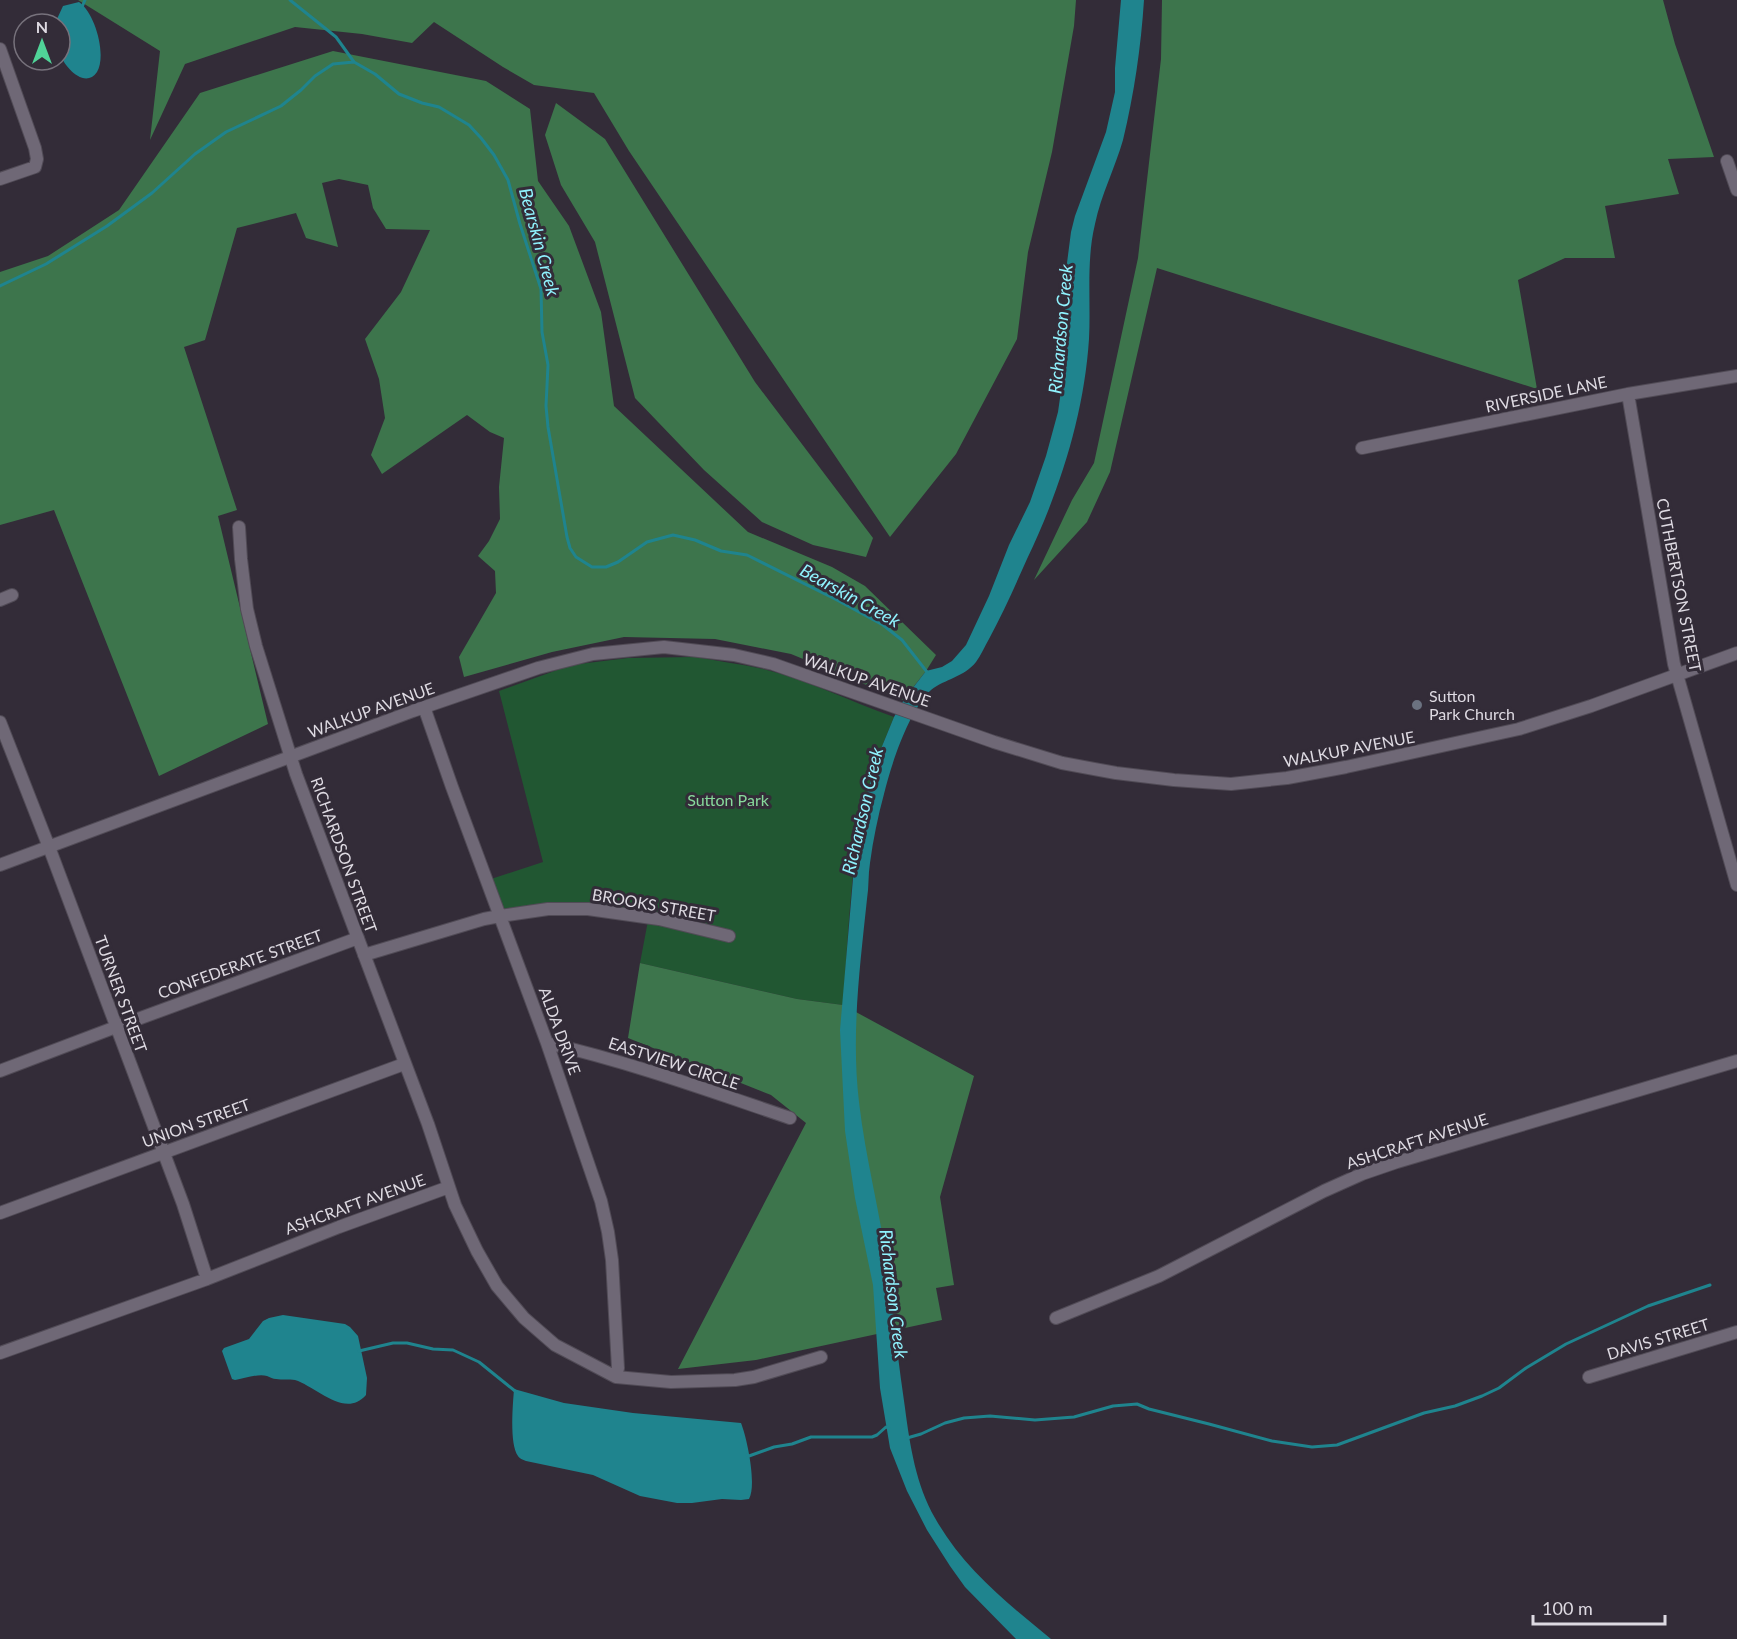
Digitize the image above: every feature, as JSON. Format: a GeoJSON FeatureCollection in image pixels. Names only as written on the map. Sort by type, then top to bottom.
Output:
{"type":"FeatureCollection","features":[{"type":"Feature","properties":{"kind":"street"},"geometry":{"type":"LineString","coordinates":[[0,49],[37,159],[35,167],[0,179]]}},
{"type":"Feature","properties":{"kind":"street"},"geometry":{"type":"LineString","coordinates":[[1727,161],[1737,190]]}},
{"type":"Feature","properties":{"kind":"street","name":"RIVERSIDE LANE"},"geometry":{"type":"LineString","coordinates":[[1362,448],[1628,394],[1737,376]]}},
{"type":"Feature","properties":{"kind":"street","name":"CUTHBERTSON STREET"},"geometry":{"type":"LineString","coordinates":[[1628,394],[1672,652],[1737,885]]}},
{"type":"Feature","properties":{"kind":"street","name":"RICHARDSON STREET"},"geometry":{"type":"LineString","coordinates":[[239,527],[240,559],[249,618],[267,685],[296,774],[428,1124],[449,1187]]}},
{"type":"Feature","properties":{"kind":"street","name":"WALKUP AVENUE"},"geometry":{"type":"LineString","coordinates":[[0,865],[424,707],[538,668],[592,654],[664,647],[734,655],[772,664],[1002,745],[1062,763],[1174,780],[1231,784],[1306,775],[1500,734],[1566,715],[1737,653]]}},
{"type":"Feature","properties":{"kind":"street","name":"ALDA DRIVE"},"geometry":{"type":"LineString","coordinates":[[424,707],[547,1043],[601,1201],[612,1260],[618,1368],[616,1377]]}},
{"type":"Feature","properties":{"kind":"street","name":"TURNER STREET"},"geometry":{"type":"LineString","coordinates":[[1,730],[49,847],[183,1204],[207,1279]]}},
{"type":"Feature","properties":{"kind":"street","name":"BROOKS STREET"},"geometry":{"type":"LineString","coordinates":[[364,955],[500,915],[548,909],[588,909],[660,919],[729,936]]}},
{"type":"Feature","properties":{"kind":"street","name":"CONFEDERATE STREET"},"geometry":{"type":"LineString","coordinates":[[0,1071],[358,938]]}},
{"type":"Feature","properties":{"kind":"street","name":"EASTVIEW CIRCLE"},"geometry":{"type":"LineString","coordinates":[[547,1043],[591,1053],[664,1075],[790,1118]]}},
{"type":"Feature","properties":{"kind":"street","name":"ASHCRAFT AVENUE"},"geometry":{"type":"LineString","coordinates":[[1056,1318],[1159,1276],[1362,1174],[1737,1061]]}},
{"type":"Feature","properties":{"kind":"street","name":"UNION STREET"},"geometry":{"type":"LineString","coordinates":[[0,1213],[404,1064]]}},
{"type":"Feature","properties":{"kind":"street","name":"ASHCRAFT AVENUE"},"geometry":{"type":"LineString","coordinates":[[0,1353],[207,1279],[449,1187],[477,1251],[497,1286],[524,1318],[555,1345],[616,1377],[671,1382],[735,1380],[754,1377],[821,1357]]}},
{"type":"Feature","properties":{"kind":"street","name":"DAVIS STREET"},"geometry":{"type":"LineString","coordinates":[[1589,1377],[1737,1332]]}},
{"type":"Feature","properties":{"kind":"green space"},"geometry":{"type":"Polygon","coordinates":[[[78,0],[1076,0],[1074,26],[1052,152],[1028,252],[1017,339],[956,454],[890,537],[629,151],[594,93],[534,85],[434,22],[412,43],[362,34],[295,27],[185,64],[150,140],[160,51],[78,0]]]}},
{"type":"Feature","properties":{"kind":"green space"},"geometry":{"type":"Polygon","coordinates":[[[1162,0],[1663,0],[1675,44],[1714,157],[1668,159],[1679,194],[1605,206],[1615,258],[1565,258],[1518,280],[1537,389],[1157,268],[1110,472],[1087,522],[1034,580],[1072,500],[1094,463],[1138,258],[1161,59],[1162,0]]]}},
{"type":"Feature","properties":{"kind":"green space"},"geometry":{"type":"Polygon","coordinates":[[[333,51],[486,81],[530,109],[538,181],[569,226],[601,312],[614,406],[748,532],[832,567],[865,586],[936,655],[903,700],[791,654],[715,639],[624,637],[552,652],[464,677],[459,657],[496,593],[495,571],[478,556],[500,519],[499,487],[504,438],[490,432],[467,415],[382,474],[371,455],[385,418],[379,379],[365,339],[401,292],[430,230],[386,229],[373,208],[368,185],[339,179],[322,183],[338,247],[306,238],[296,213],[237,228],[205,340],[184,347],[237,510],[218,516],[268,724],[159,776],[54,510],[0,525],[0,272],[48,256],[119,210],[200,93],[333,51]]]}},
{"type":"Feature","properties":{"kind":"green space"},"geometry":{"type":"Polygon","coordinates":[[[556,103],[605,139],[755,382],[873,538],[866,557],[813,545],[762,522],[704,470],[635,398],[595,242],[561,185],[545,135],[556,103]]]}},
{"type":"Feature","properties":{"kind":"green space","name":"Sutton Park"},"geometry":{"type":"Polygon","coordinates":[[[695,657],[755,667],[780,674],[894,717],[868,788],[862,813],[852,885],[843,1005],[797,999],[640,963],[650,910],[593,904],[502,910],[491,879],[543,862],[499,691],[571,665],[628,658],[695,657]]]}},
{"type":"Feature","properties":{"kind":"green space"},"geometry":{"type":"Polygon","coordinates":[[[640,963],[797,999],[843,1005],[974,1076],[940,1197],[954,1285],[936,1288],[942,1320],[756,1360],[678,1369],[806,1123],[771,1095],[628,1038],[640,963]]]}},
{"type":"Feature","properties":{"kind":"water","name":"Richardson Creek"},"geometry":{"type":"Polygon","coordinates":[[[1121,0],[1144,0],[1141,35],[1134,88],[1123,140],[1101,203],[1092,238],[1089,339],[1076,424],[1060,479],[1039,533],[981,653],[971,667],[936,686],[923,699],[908,724],[896,754],[882,802],[871,854],[857,1000],[856,1051],[859,1102],[887,1262],[909,1437],[915,1465],[928,1505],[959,1553],[1003,1599],[1051,1639],[1016,1639],[965,1587],[950,1566],[927,1530],[907,1491],[890,1448],[880,1388],[873,1285],[855,1198],[845,1131],[840,1030],[854,867],[862,812],[876,761],[894,717],[905,698],[926,671],[942,667],[952,661],[966,645],[1030,502],[1046,456],[1058,412],[1062,384],[1067,263],[1071,232],[1106,132],[1115,92],[1121,0]]]}},
{"type":"Feature","properties":{"kind":"water"},"geometry":{"type":"Polygon","coordinates":[[[79,2],[85,7],[94,24],[101,55],[100,65],[92,77],[81,77],[72,71],[72,12],[60,12],[63,6],[79,2]]]}},
{"type":"Feature","properties":{"kind":"water"},"geometry":{"type":"Polygon","coordinates":[[[283,1315],[345,1324],[350,1327],[358,1336],[367,1378],[366,1395],[358,1402],[340,1403],[295,1380],[275,1379],[263,1375],[232,1379],[222,1351],[224,1348],[249,1339],[263,1321],[283,1315]]]}},
{"type":"Feature","properties":{"kind":"water"},"geometry":{"type":"Polygon","coordinates":[[[514,1389],[564,1403],[633,1413],[741,1423],[752,1473],[749,1499],[677,1503],[640,1496],[593,1475],[524,1460],[518,1456],[513,1442],[514,1389]]]}},
{"type":"Feature","properties":{"kind":"waterway"},"geometry":{"type":"LineString","coordinates":[[82,7],[85,0]]}},
{"type":"Feature","properties":{"kind":"waterway"},"geometry":{"type":"LineString","coordinates":[[290,0],[336,37],[354,62]]}},
{"type":"Feature","properties":{"kind":"waterway","name":"Bearskin Creek"},"geometry":{"type":"LineString","coordinates":[[0,286],[46,264],[107,226],[152,193],[195,154],[226,132],[281,106],[315,76],[333,64],[354,62],[375,74],[399,94],[439,107],[469,125],[494,155],[508,180],[541,289],[542,332],[548,365],[546,406],[548,427],[567,537],[576,557],[592,567],[606,567],[618,562],[647,542],[673,535],[695,540],[721,551],[747,555],[883,625],[902,640],[927,672]]}},
{"type":"Feature","properties":{"kind":"waterway"},"geometry":{"type":"LineString","coordinates":[[907,1438],[964,1418],[990,1416],[1035,1420],[1074,1417],[1113,1406],[1137,1404],[1272,1441],[1312,1447],[1337,1445],[1424,1413],[1455,1406],[1482,1396],[1499,1388],[1526,1368],[1566,1344],[1648,1306],[1710,1285]]}},
{"type":"Feature","properties":{"kind":"waterway"},"geometry":{"type":"LineString","coordinates":[[359,1351],[393,1343],[453,1350],[479,1362],[515,1391]]}},
{"type":"Feature","properties":{"kind":"waterway"},"geometry":{"type":"LineString","coordinates":[[747,1455],[811,1437],[872,1437],[886,1427],[889,1428]]}},
{"type":"Feature","properties":{"kind":"place","name":"Sutton Park Church"},"geometry":{"type":"Point","coordinates":[1417,705]}}]}
